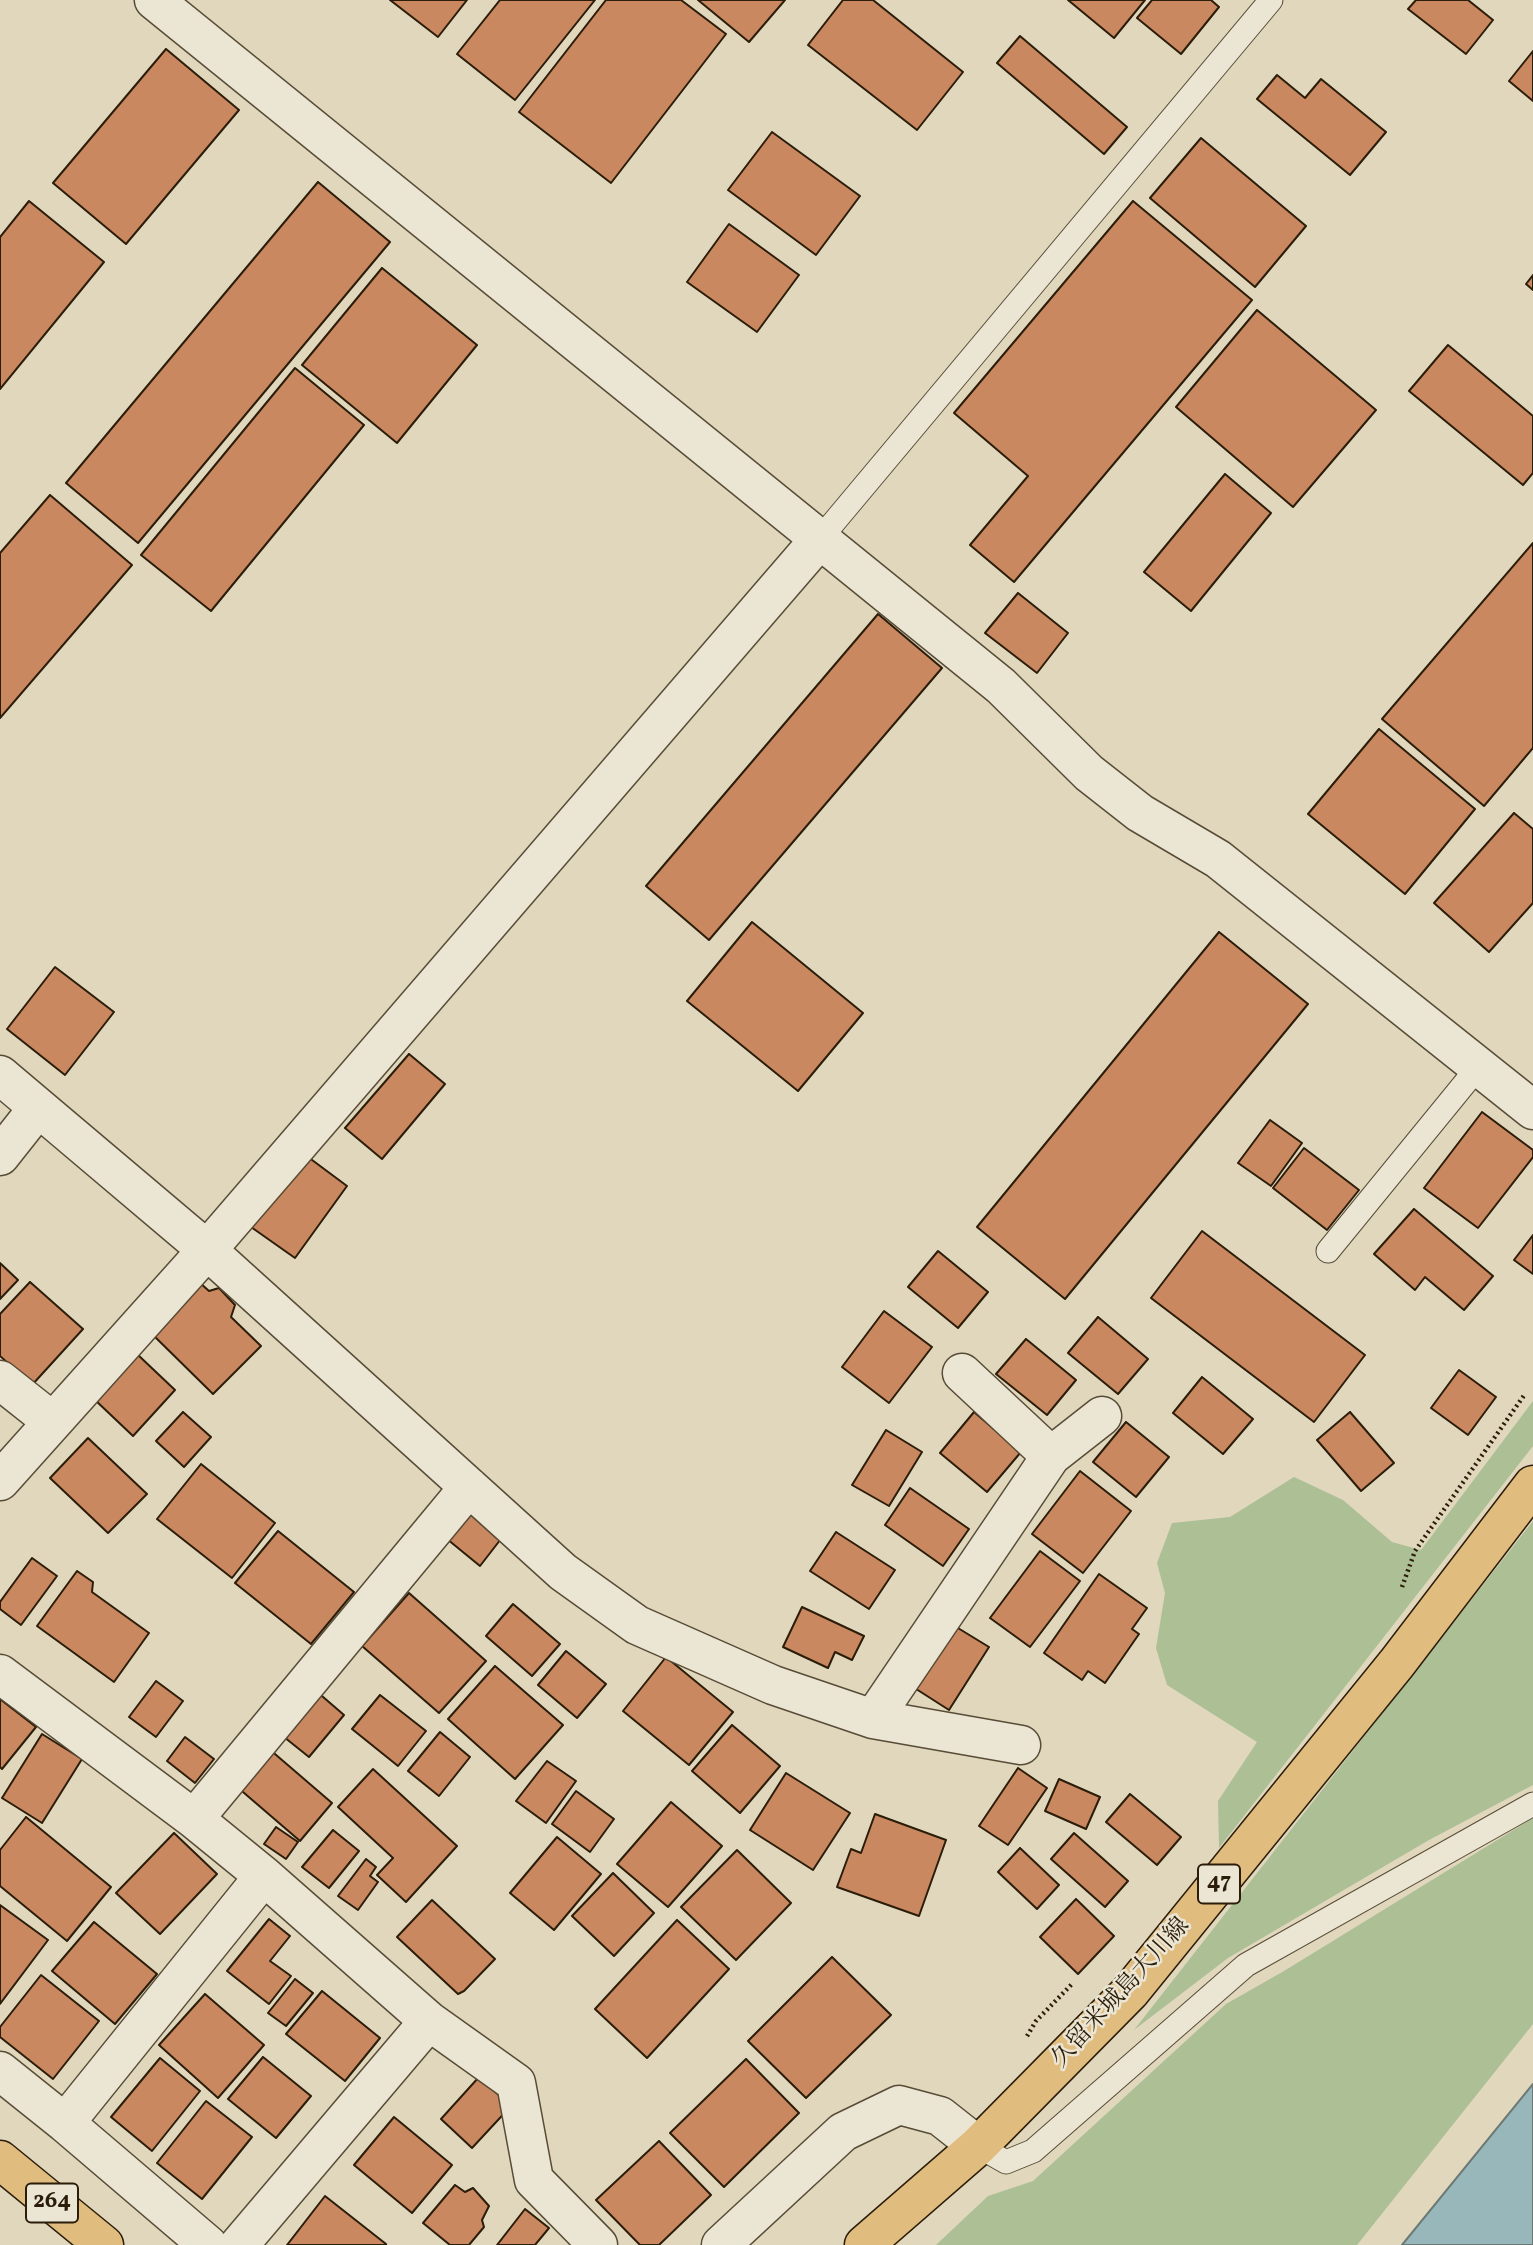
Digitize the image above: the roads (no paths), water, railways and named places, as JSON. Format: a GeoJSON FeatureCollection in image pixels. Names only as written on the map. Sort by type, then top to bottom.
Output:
{"type":"FeatureCollection","features":[{"type":"Feature","properties":{"kind":"main road","name":"久留米城島大川線"},"geometry":{"type":"LineString","coordinates":[[864,2245],[978,2146],[1130,1992],[1397,1663],[1533,1485]]}},
{"type":"Feature","properties":{"kind":"main road","name":"264"},"geometry":{"type":"LineString","coordinates":[[0,2160],[104,2245]]}},
{"type":"Feature","properties":{"kind":"main road","name":"264"},"geometry":{"type":"LineString","coordinates":[[0,2178],[95,2245]]}},
{"type":"Feature","properties":{"kind":"street"},"geometry":{"type":"LineString","coordinates":[[154,0],[1001,686],[1089,774],[1140,814],[1218,859],[1533,1110]]}},
{"type":"Feature","properties":{"kind":"street"},"geometry":{"type":"LineString","coordinates":[[0,1481],[207,1250],[819,540]]}},
{"type":"Feature","properties":{"kind":"street"},"geometry":{"type":"LineString","coordinates":[[0,1075],[207,1250],[563,1572],[637,1625],[774,1685],[873,1718],[1021,1745]]}},
{"type":"Feature","properties":{"kind":"street"},"geometry":{"type":"LineString","coordinates":[[0,1156],[38,1108]]}},
{"type":"Feature","properties":{"kind":"street"},"geometry":{"type":"LineString","coordinates":[[962,1373],[1051,1456]]}},
{"type":"Feature","properties":{"kind":"street"},"geometry":{"type":"LineString","coordinates":[[0,1380],[53,1422]]}},
{"type":"Feature","properties":{"kind":"street"},"geometry":{"type":"LineString","coordinates":[[873,1718],[1051,1456],[1102,1416]]}},
{"type":"Feature","properties":{"kind":"street"},"geometry":{"type":"LineString","coordinates":[[194,1819],[470,1487]]}},
{"type":"Feature","properties":{"kind":"street"},"geometry":{"type":"LineString","coordinates":[[0,1674],[194,1819],[264,1876],[429,2021],[516,2082],[534,2180],[598,2245]]}},
{"type":"Feature","properties":{"kind":"street"},"geometry":{"type":"LineString","coordinates":[[65,2123],[264,1876]]}},
{"type":"Feature","properties":{"kind":"street"},"geometry":{"type":"LineString","coordinates":[[239,2245],[429,2021]]}},
{"type":"Feature","properties":{"kind":"street"},"geometry":{"type":"LineString","coordinates":[[0,2071],[208,2245]]}},
{"type":"Feature","properties":{"kind":"street"},"geometry":{"type":"LineString","coordinates":[[721,2245],[843,2132],[899,2105],[940,2116],[978,2146]]}},
{"type":"Feature","properties":{"kind":"lane"},"geometry":{"type":"LineString","coordinates":[[819,540],[1271,0]]}},
{"type":"Feature","properties":{"kind":"lane"},"geometry":{"type":"LineString","coordinates":[[1328,1251],[1479,1066]]}},
{"type":"Feature","properties":{"kind":"lane"},"geometry":{"type":"LineString","coordinates":[[978,2146],[1006,2162],[1033,2151],[1247,1965],[1533,1804]]}},
{"type":"Feature","properties":{"kind":"water"},"geometry":{"type":"Polygon","coordinates":[[[1533,2084],[1533,2245],[1402,2245],[1533,2084]]]}}]}
